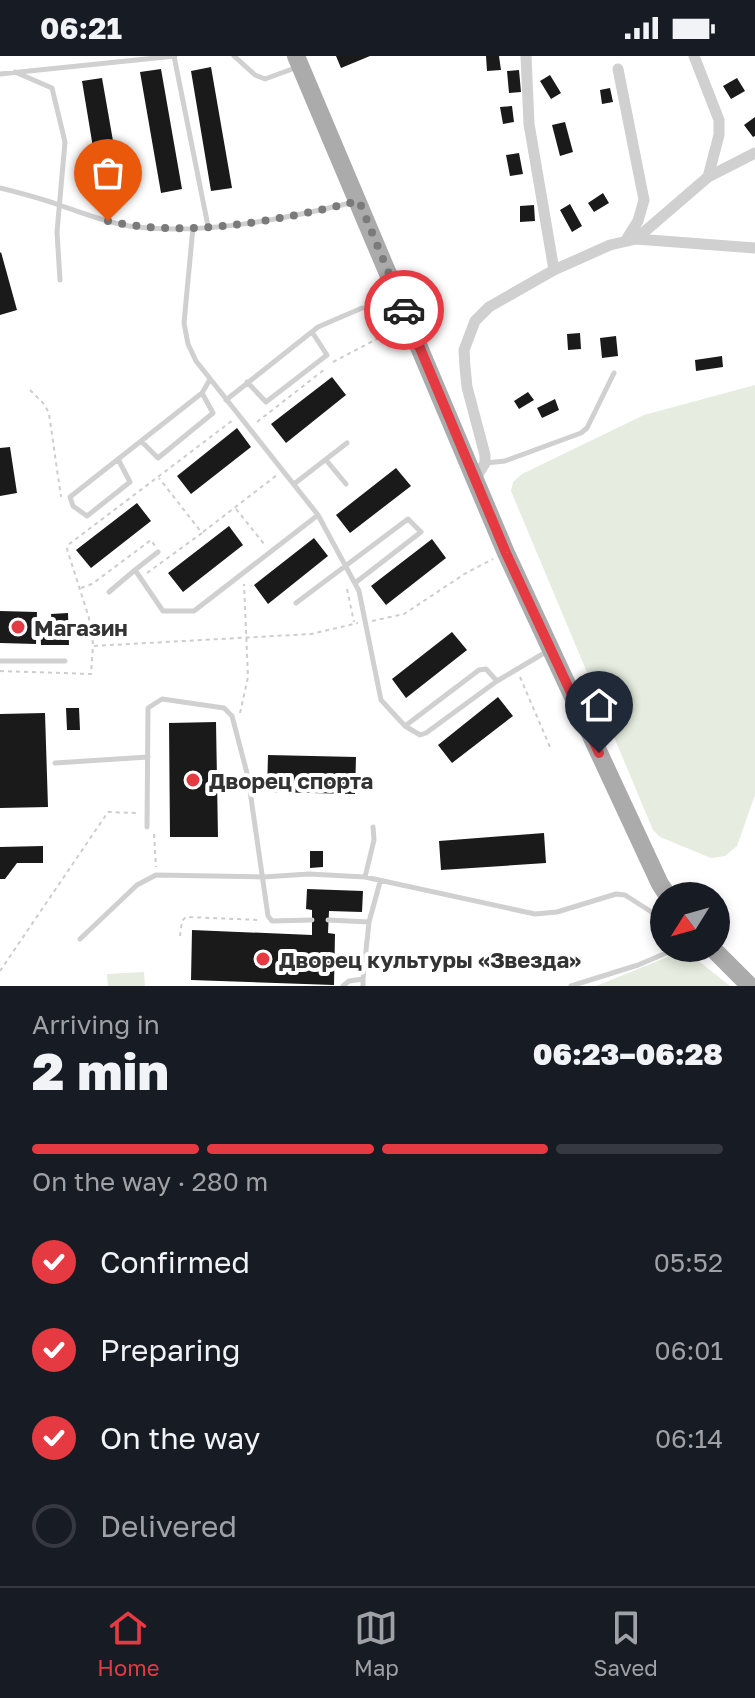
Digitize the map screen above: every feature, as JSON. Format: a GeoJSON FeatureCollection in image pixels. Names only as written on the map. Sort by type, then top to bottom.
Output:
{"type":"FeatureCollection","features":[{"type":"Feature","properties":{"kind":"main road"},"geometry":{"type":"LineString","coordinates":[[298,61],[409,323],[480,471],[506,553],[659,882]]}},
{"type":"Feature","properties":{"kind":"main road"},"geometry":{"type":"LineString","coordinates":[[726,962],[750,986]]}},
{"type":"Feature","properties":{"kind":"street"},"geometry":{"type":"LineString","coordinates":[[526,56],[529,124],[554,270]]}},
{"type":"Feature","properties":{"kind":"street"},"geometry":{"type":"LineString","coordinates":[[694,56],[719,120],[719,135],[708,177]]}},
{"type":"Feature","properties":{"kind":"street"},"geometry":{"type":"LineString","coordinates":[[618,69],[644,200],[631,239]]}},
{"type":"Feature","properties":{"kind":"street"},"geometry":{"type":"LineString","coordinates":[[480,471],[464,350],[475,321],[489,307],[554,270],[631,239],[708,177],[755,153]]}},
{"type":"Feature","properties":{"kind":"street"},"geometry":{"type":"LineString","coordinates":[[631,239],[755,248]]}},
{"type":"Feature","properties":{"kind":"lane"},"geometry":{"type":"LineString","coordinates":[[0,74],[174,56],[208,226]]}},
{"type":"Feature","properties":{"kind":"lane"},"geometry":{"type":"LineString","coordinates":[[234,56],[255,75],[265,79],[298,61]]}},
{"type":"Feature","properties":{"kind":"lane"},"geometry":{"type":"LineString","coordinates":[[15,72],[52,88],[65,142],[57,232],[60,280]]}},
{"type":"Feature","properties":{"kind":"lane"},"geometry":{"type":"LineString","coordinates":[[0,188],[85,216],[131,226],[193,227],[288,218],[359,201]]}},
{"type":"Feature","properties":{"kind":"lane"},"geometry":{"type":"LineString","coordinates":[[193,227],[184,323],[188,344],[209,381],[240,414],[318,515],[355,583],[381,700],[405,726],[420,735],[497,681],[551,649]]}},
{"type":"Feature","properties":{"kind":"lane"},"geometry":{"type":"LineString","coordinates":[[226,400],[312,332],[362,308]]}},
{"type":"Feature","properties":{"kind":"lane"},"geometry":{"type":"LineString","coordinates":[[247,382],[266,402],[278,393],[327,355],[312,332]]}},
{"type":"Feature","properties":{"kind":"lane"},"geometry":{"type":"LineString","coordinates":[[480,471],[581,433],[587,428],[614,373]]}},
{"type":"Feature","properties":{"kind":"lane"},"geometry":{"type":"LineString","coordinates":[[118,459],[130,482],[87,516],[73,506],[70,497],[118,459],[202,393],[209,381]]}},
{"type":"Feature","properties":{"kind":"lane"},"geometry":{"type":"LineString","coordinates":[[141,441],[158,458],[213,413],[202,393]]}},
{"type":"Feature","properties":{"kind":"lane"},"geometry":{"type":"LineString","coordinates":[[294,484],[347,443]]}},
{"type":"Feature","properties":{"kind":"lane"},"geometry":{"type":"LineString","coordinates":[[326,460],[346,484]]}},
{"type":"Feature","properties":{"kind":"lane"},"geometry":{"type":"LineString","coordinates":[[135,570],[163,611],[194,611],[318,515]]}},
{"type":"Feature","properties":{"kind":"lane"},"geometry":{"type":"LineString","coordinates":[[296,603],[408,519],[421,532],[355,583]]}},
{"type":"Feature","properties":{"kind":"lane"},"geometry":{"type":"LineString","coordinates":[[109,592],[158,551]]}},
{"type":"Feature","properties":{"kind":"lane"},"geometry":{"type":"LineString","coordinates":[[0,661],[65,661]]}},
{"type":"Feature","properties":{"kind":"lane"},"geometry":{"type":"LineString","coordinates":[[405,726],[479,670],[486,669],[497,681]]}},
{"type":"Feature","properties":{"kind":"lane"},"geometry":{"type":"LineString","coordinates":[[147,827],[148,708],[162,699],[224,708],[232,716],[248,777],[266,909],[272,921],[312,920]]}},
{"type":"Feature","properties":{"kind":"lane"},"geometry":{"type":"LineString","coordinates":[[55,763],[148,757]]}},
{"type":"Feature","properties":{"kind":"lane"},"geometry":{"type":"LineString","coordinates":[[365,877],[374,840],[373,827]]}},
{"type":"Feature","properties":{"kind":"lane"},"geometry":{"type":"LineString","coordinates":[[80,939],[150,876],[263,877],[309,874],[365,877],[535,914],[557,912],[616,894],[625,895],[650,911]]}},
{"type":"Feature","properties":{"kind":"lane"},"geometry":{"type":"LineString","coordinates":[[343,986],[349,981],[363,983],[369,922],[380,882]]}},
{"type":"Feature","properties":{"kind":"lane"},"geometry":{"type":"LineString","coordinates":[[328,920],[369,922]]}},
{"type":"Feature","properties":{"kind":"lane"},"geometry":{"type":"LineString","coordinates":[[571,986],[650,960]]}},
{"type":"Feature","properties":{"kind":"path"},"geometry":{"type":"LineString","coordinates":[[250,428],[337,359],[409,323]]}},
{"type":"Feature","properties":{"kind":"path"},"geometry":{"type":"LineString","coordinates":[[30,390],[45,405],[49,414],[56,472]]}},
{"type":"Feature","properties":{"kind":"path"},"geometry":{"type":"LineString","coordinates":[[0,671],[91,674],[91,626],[68,545],[240,414]]}},
{"type":"Feature","properties":{"kind":"path"},"geometry":{"type":"LineString","coordinates":[[141,578],[283,471]]}},
{"type":"Feature","properties":{"kind":"path"},"geometry":{"type":"LineString","coordinates":[[159,477],[202,533]]}},
{"type":"Feature","properties":{"kind":"path"},"geometry":{"type":"LineString","coordinates":[[235,507],[270,552]]}},
{"type":"Feature","properties":{"kind":"path"},"geometry":{"type":"LineString","coordinates":[[80,588],[92,584],[151,540],[158,551]]}},
{"type":"Feature","properties":{"kind":"path"},"geometry":{"type":"LineString","coordinates":[[93,646],[311,634],[404,614],[466,573],[506,553]]}},
{"type":"Feature","properties":{"kind":"path"},"geometry":{"type":"LineString","coordinates":[[236,729],[248,677],[244,572]]}},
{"type":"Feature","properties":{"kind":"path"},"geometry":{"type":"LineString","coordinates":[[354,623],[347,591],[355,583]]}},
{"type":"Feature","properties":{"kind":"path"},"geometry":{"type":"LineString","coordinates":[[516,669],[550,747]]}},
{"type":"Feature","properties":{"kind":"path"},"geometry":{"type":"LineString","coordinates":[[0,971],[108,812],[154,814],[156,868]]}},
{"type":"Feature","properties":{"kind":"path"},"geometry":{"type":"LineString","coordinates":[[180,936],[182,921],[186,917],[272,921]]}},
{"type":"Feature","properties":{"kind":"shaded area"},"geometry":{"type":"Polygon","coordinates":[[[755,385],[755,795],[737,846],[725,856],[711,858],[660,837],[653,830],[511,491],[513,482],[522,474],[644,415],[755,385]]]}},
{"type":"Feature","properties":{"kind":"shaded area"},"geometry":{"type":"Polygon","coordinates":[[[655,962],[700,962],[730,986],[596,986],[655,962]]]}},
{"type":"Feature","properties":{"kind":"shaded area"},"geometry":{"type":"Polygon","coordinates":[[[144,972],[145,986],[108,986],[107,974],[144,972]]]}},
{"type":"Feature","properties":{"kind":"building"},"geometry":{"type":"Polygon","coordinates":[[[336,56],[370,56],[341,68],[336,56]]]}},
{"type":"Feature","properties":{"kind":"building"},"geometry":{"type":"Polygon","coordinates":[[[486,56],[499,56],[501,70],[487,71],[486,56]]]}},
{"type":"Feature","properties":{"kind":"building"},"geometry":{"type":"Polygon","coordinates":[[[211,67],[232,188],[211,191],[191,71],[211,67]]]}},
{"type":"Feature","properties":{"kind":"building"},"geometry":{"type":"Polygon","coordinates":[[[161,69],[182,189],[161,193],[140,72],[161,69]]]}},
{"type":"Feature","properties":{"kind":"building"},"geometry":{"type":"Polygon","coordinates":[[[519,70],[521,92],[509,93],[507,71],[519,70]]]}},
{"type":"Feature","properties":{"kind":"building"},"geometry":{"type":"Polygon","coordinates":[[[550,75],[561,93],[551,99],[540,81],[550,75]]]}},
{"type":"Feature","properties":{"kind":"building"},"geometry":{"type":"Polygon","coordinates":[[[102,78],[123,198],[102,202],[82,81],[102,78]]]}},
{"type":"Feature","properties":{"kind":"building"},"geometry":{"type":"Polygon","coordinates":[[[737,78],[745,91],[731,99],[723,86],[737,78]]]}},
{"type":"Feature","properties":{"kind":"building"},"geometry":{"type":"Polygon","coordinates":[[[610,88],[613,102],[602,104],[600,90],[610,88]]]}},
{"type":"Feature","properties":{"kind":"building"},"geometry":{"type":"Polygon","coordinates":[[[512,106],[514,122],[503,124],[500,107],[512,106]]]}},
{"type":"Feature","properties":{"kind":"building"},"geometry":{"type":"Polygon","coordinates":[[[755,117],[755,136],[753,137],[744,125],[755,117]]]}},
{"type":"Feature","properties":{"kind":"building"},"geometry":{"type":"Polygon","coordinates":[[[565,122],[573,152],[560,156],[552,125],[565,122]]]}},
{"type":"Feature","properties":{"kind":"building"},"geometry":{"type":"Polygon","coordinates":[[[519,153],[523,174],[510,176],[506,155],[519,153]]]}},
{"type":"Feature","properties":{"kind":"building"},"geometry":{"type":"Polygon","coordinates":[[[603,193],[609,203],[594,212],[588,203],[603,193]]]}},
{"type":"Feature","properties":{"kind":"building"},"geometry":{"type":"Polygon","coordinates":[[[570,204],[582,226],[572,232],[560,210],[570,204]]]}},
{"type":"Feature","properties":{"kind":"building"},"geometry":{"type":"Polygon","coordinates":[[[534,205],[535,221],[520,222],[520,206],[534,205]]]}},
{"type":"Feature","properties":{"kind":"building"},"geometry":{"type":"Polygon","coordinates":[[[0,253],[17,310],[0,315],[0,253]]]}},
{"type":"Feature","properties":{"kind":"building"},"geometry":{"type":"Polygon","coordinates":[[[580,333],[581,349],[568,350],[567,334],[580,333]]]}},
{"type":"Feature","properties":{"kind":"building"},"geometry":{"type":"Polygon","coordinates":[[[616,336],[618,356],[602,358],[600,338],[616,336]]]}},
{"type":"Feature","properties":{"kind":"building"},"geometry":{"type":"Polygon","coordinates":[[[722,356],[723,367],[696,371],[695,360],[722,356]]]}},
{"type":"Feature","properties":{"kind":"building"},"geometry":{"type":"Polygon","coordinates":[[[332,377],[346,395],[286,443],[271,424],[332,377]]]}},
{"type":"Feature","properties":{"kind":"building"},"geometry":{"type":"Polygon","coordinates":[[[528,392],[534,400],[519,409],[514,401],[528,392]]]}},
{"type":"Feature","properties":{"kind":"building"},"geometry":{"type":"Polygon","coordinates":[[[555,399],[559,410],[542,418],[537,408],[555,399]]]}},
{"type":"Feature","properties":{"kind":"building"},"geometry":{"type":"Polygon","coordinates":[[[237,428],[251,447],[191,494],[177,476],[237,428]]]}},
{"type":"Feature","properties":{"kind":"building"},"geometry":{"type":"Polygon","coordinates":[[[10,447],[17,493],[0,496],[0,448],[10,447]]]}},
{"type":"Feature","properties":{"kind":"building"},"geometry":{"type":"Polygon","coordinates":[[[396,468],[411,486],[350,533],[336,515],[396,468]]]}},
{"type":"Feature","properties":{"kind":"building"},"geometry":{"type":"Polygon","coordinates":[[[137,503],[151,521],[91,568],[76,550],[137,503]]]}},
{"type":"Feature","properties":{"kind":"building"},"geometry":{"type":"Polygon","coordinates":[[[229,526],[243,545],[183,592],[168,573],[229,526]]]}},
{"type":"Feature","properties":{"kind":"building"},"geometry":{"type":"Polygon","coordinates":[[[314,538],[328,556],[268,604],[254,585],[314,538]]]}},
{"type":"Feature","properties":{"kind":"building"},"geometry":{"type":"Polygon","coordinates":[[[432,539],[446,558],[386,605],[371,586],[432,539]]]}},
{"type":"Feature","properties":{"kind":"building","name":"Магазин"},"geometry":{"type":"Polygon","coordinates":[[[0,611],[37,612],[36,644],[0,643],[0,611]]]}},
{"type":"Feature","properties":{"kind":"building"},"geometry":{"type":"Polygon","coordinates":[[[68,613],[69,645],[41,645],[40,623],[52,623],[51,614],[68,613]]]}},
{"type":"Feature","properties":{"kind":"building"},"geometry":{"type":"Polygon","coordinates":[[[452,632],[467,650],[406,698],[392,679],[452,632]]]}},
{"type":"Feature","properties":{"kind":"building"},"geometry":{"type":"Polygon","coordinates":[[[498,697],[513,716],[452,763],[438,745],[498,697]]]}},
{"type":"Feature","properties":{"kind":"building"},"geometry":{"type":"Polygon","coordinates":[[[66,708],[79,708],[80,730],[67,730],[66,708]]]}},
{"type":"Feature","properties":{"kind":"building"},"geometry":{"type":"Polygon","coordinates":[[[45,713],[48,807],[0,808],[0,714],[45,713]]]}},
{"type":"Feature","properties":{"kind":"building","name":"Дворец спорта"},"geometry":{"type":"Polygon","coordinates":[[[216,722],[218,837],[170,837],[169,723],[216,722]]]}},
{"type":"Feature","properties":{"kind":"building"},"geometry":{"type":"Polygon","coordinates":[[[268,755],[356,757],[355,794],[267,792],[268,755]]]}},
{"type":"Feature","properties":{"kind":"building"},"geometry":{"type":"Polygon","coordinates":[[[544,833],[546,863],[441,870],[439,841],[544,833]]]}},
{"type":"Feature","properties":{"kind":"building"},"geometry":{"type":"Polygon","coordinates":[[[43,846],[43,863],[17,863],[5,879],[0,879],[0,847],[43,846]]]}},
{"type":"Feature","properties":{"kind":"building"},"geometry":{"type":"Polygon","coordinates":[[[310,851],[323,851],[323,867],[310,868],[310,851]]]}},
{"type":"Feature","properties":{"kind":"building","name":"Дворец культуры «Звезда»"},"geometry":{"type":"Polygon","coordinates":[[[307,889],[363,891],[362,912],[329,911],[328,933],[335,934],[334,985],[191,980],[192,930],[312,935],[312,910],[306,909],[307,889]]]}},
{"type":"Feature","properties":{"kind":"way so far"},"geometry":{"type":"LineString","coordinates":[[108,221],[131,226],[193,227],[288,218],[359,201],[404,310]]}},
{"type":"Feature","properties":{"kind":"place","name":"Магазин"},"geometry":{"type":"Point","coordinates":[18,627]}},
{"type":"Feature","properties":{"kind":"place","name":"Дворец спорта"},"geometry":{"type":"Point","coordinates":[193,780]}},
{"type":"Feature","properties":{"kind":"place","name":"Дворец культуры «Звезда»"},"geometry":{"type":"Point","coordinates":[263,959]}},
{"type":"Feature","properties":{"kind":"route"},"geometry":{"type":"LineString","coordinates":[[404,310],[506,553],[599,753]]}}]}
